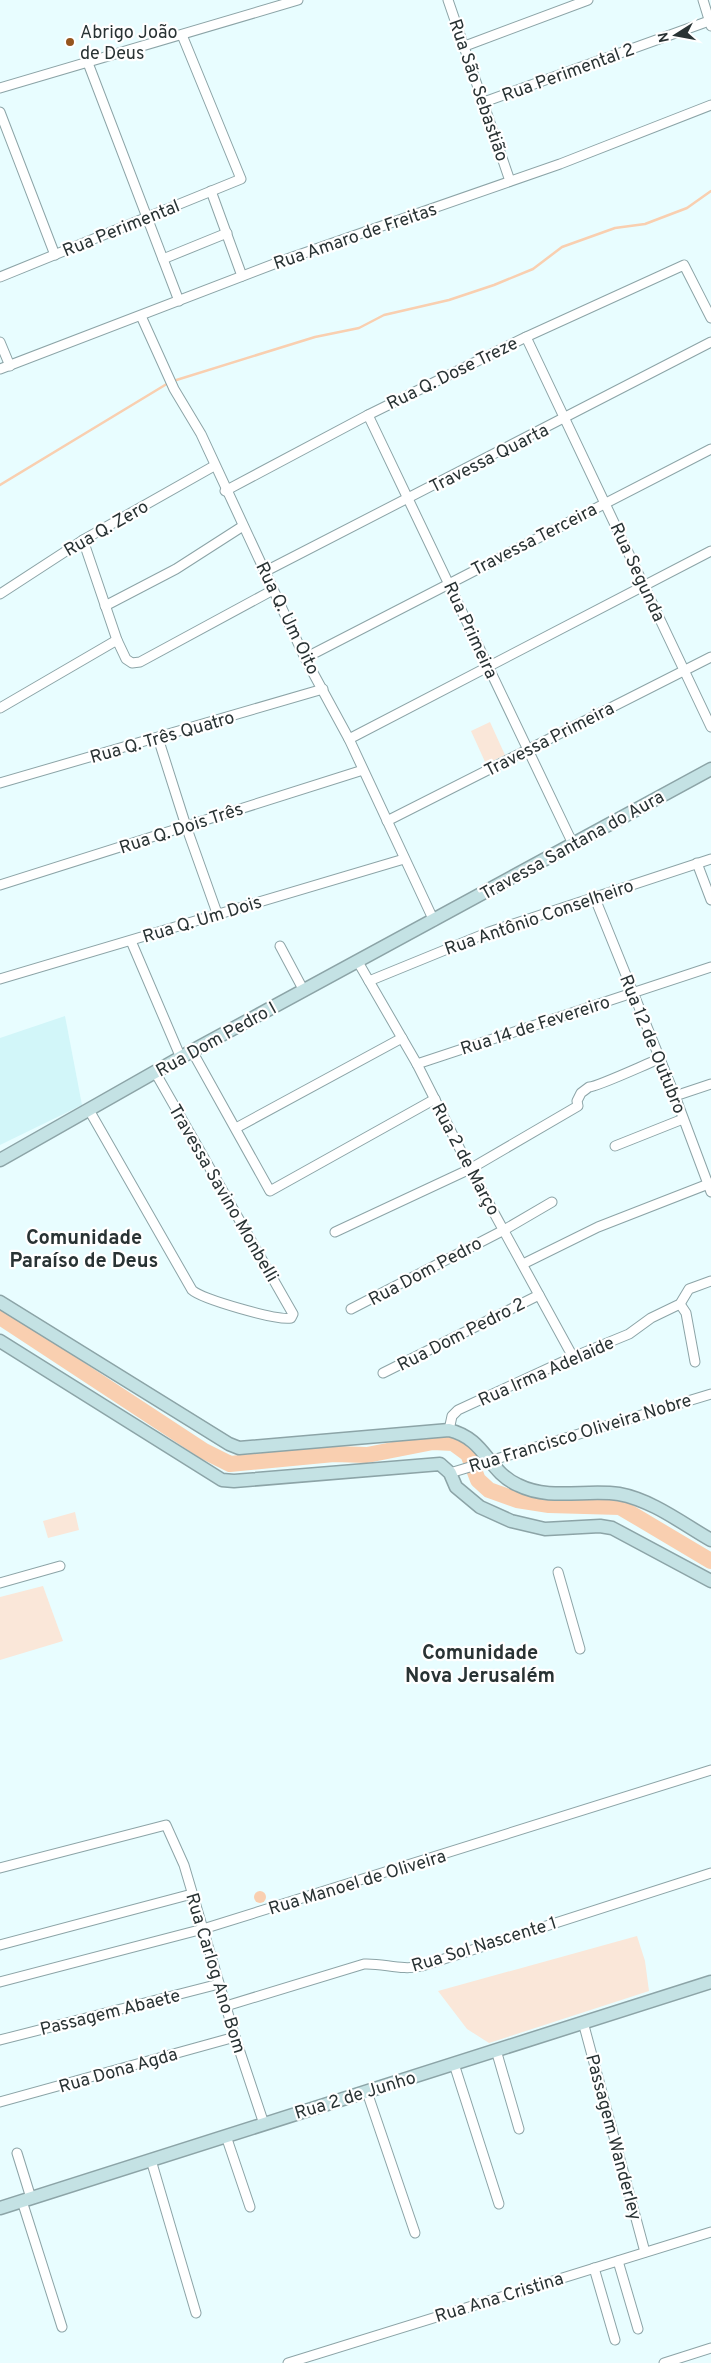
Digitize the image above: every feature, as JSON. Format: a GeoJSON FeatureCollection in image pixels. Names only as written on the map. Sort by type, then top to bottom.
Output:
{"type":"FeatureCollection","features":[{"type":"Feature","properties":{"kind":"street"},"geometry":{"type":"LineString","coordinates":[[0,88],[298,0]]}},
{"type":"Feature","properties":{"kind":"street","name":"Rua São Sebastião"},"geometry":{"type":"LineString","coordinates":[[448,0],[510,181]]}},
{"type":"Feature","properties":{"kind":"street"},"geometry":{"type":"LineString","coordinates":[[465,46],[588,0]]}},
{"type":"Feature","properties":{"kind":"street"},"geometry":{"type":"LineString","coordinates":[[706,1],[710,23]]}},
{"type":"Feature","properties":{"kind":"street","name":"Rua Perimental 2"},"geometry":{"type":"LineString","coordinates":[[484,102],[710,23]]}},
{"type":"Feature","properties":{"kind":"street","name":"Rua Perimental"},"geometry":{"type":"LineString","coordinates":[[0,277],[241,179],[182,34]]}},
{"type":"Feature","properties":{"kind":"street"},"geometry":{"type":"LineString","coordinates":[[88,63],[179,301]]}},
{"type":"Feature","properties":{"kind":"street","name":"Rua Amaro de Freitas"},"geometry":{"type":"LineString","coordinates":[[0,369],[242,276],[510,181],[711,105]]}},
{"type":"Feature","properties":{"kind":"street"},"geometry":{"type":"LineString","coordinates":[[0,112],[55,255]]}},
{"type":"Feature","properties":{"kind":"street"},"geometry":{"type":"LineString","coordinates":[[211,192],[242,276]]}},
{"type":"Feature","properties":{"kind":"street"},"geometry":{"type":"LineString","coordinates":[[163,260],[227,232]]}},
{"type":"Feature","properties":{"kind":"street","name":"Rua Q. Dose Treze"},"geometry":{"type":"LineString","coordinates":[[225,491],[368,415],[526,337],[684,264],[711,318]]}},
{"type":"Feature","properties":{"kind":"street","name":"Rua Q. Um Oito"},"geometry":{"type":"LineString","coordinates":[[141,316],[174,389],[200,434],[225,491],[266,572],[305,658],[349,739],[434,920]]}},
{"type":"Feature","properties":{"kind":"street","name":"Rua Segunda"},"geometry":{"type":"LineString","coordinates":[[526,337],[711,727]]}},
{"type":"Feature","properties":{"kind":"street"},"geometry":{"type":"LineString","coordinates":[[0,342],[10,366]]}},
{"type":"Feature","properties":{"kind":"street","name":"Travessa Quarta"},"geometry":{"type":"LineString","coordinates":[[266,572],[711,342]]}},
{"type":"Feature","properties":{"kind":"street","name":"Rua Primeira"},"geometry":{"type":"LineString","coordinates":[[368,415],[573,844]]}},
{"type":"Feature","properties":{"kind":"street","name":"Travessa Terceira"},"geometry":{"type":"LineString","coordinates":[[305,658],[711,449]]}},
{"type":"Feature","properties":{"kind":"street","name":"Rua Q. Zero"},"geometry":{"type":"LineString","coordinates":[[0,594],[83,540],[214,466]]}},
{"type":"Feature","properties":{"kind":"street"},"geometry":{"type":"LineString","coordinates":[[105,606],[176,569],[243,526]]}},
{"type":"Feature","properties":{"kind":"street"},"geometry":{"type":"LineString","coordinates":[[83,540],[117,640],[126,659],[132,663],[140,662],[273,590]]}},
{"type":"Feature","properties":{"kind":"street"},"geometry":{"type":"LineString","coordinates":[[349,739],[711,552]]}},
{"type":"Feature","properties":{"kind":"street"},"geometry":{"type":"LineString","coordinates":[[0,708],[117,640]]}},
{"type":"Feature","properties":{"kind":"street","name":"Travessa Primeira"},"geometry":{"type":"LineString","coordinates":[[387,821],[711,656]]}},
{"type":"Feature","properties":{"kind":"street","name":"Rua Q. Três Quatro"},"geometry":{"type":"LineString","coordinates":[[0,783],[323,689]]}},
{"type":"Feature","properties":{"kind":"street"},"geometry":{"type":"LineString","coordinates":[[158,738],[186,826],[217,913]]}},
{"type":"Feature","properties":{"kind":"street","name":"Rua Q. Dois Três"},"geometry":{"type":"LineString","coordinates":[[0,885],[363,770]]}},
{"type":"Feature","properties":{"kind":"street","name":"Travessa Santana do Aura"},"geometry":{"type":"LineString","coordinates":[[434,920],[711,770]]}},
{"type":"Feature","properties":{"kind":"street","name":"Rua Antônio Conselheiro"},"geometry":{"type":"LineString","coordinates":[[369,981],[489,932],[711,858]]}},
{"type":"Feature","properties":{"kind":"street","name":"Rua Q. Um Dois"},"geometry":{"type":"LineString","coordinates":[[0,979],[404,859]]}},
{"type":"Feature","properties":{"kind":"street"},"geometry":{"type":"LineString","coordinates":[[697,863],[711,900]]}},
{"type":"Feature","properties":{"kind":"street","name":"Rua 12 de Outubro"},"geometry":{"type":"LineString","coordinates":[[594,896],[710,1186]]}},
{"type":"Feature","properties":{"kind":"street","name":"Rua Dom Pedro I"},"geometry":{"type":"LineString","coordinates":[[0,1160],[192,1051],[434,920]]}},
{"type":"Feature","properties":{"kind":"street"},"geometry":{"type":"LineString","coordinates":[[131,941],[181,1058]]}},
{"type":"Feature","properties":{"kind":"street"},"geometry":{"type":"LineString","coordinates":[[280,946],[304,991]]}},
{"type":"Feature","properties":{"kind":"street","name":"Rua 2 de Março"},"geometry":{"type":"LineString","coordinates":[[358,962],[417,1064],[470,1169],[573,1356]]}},
{"type":"Feature","properties":{"kind":"street","name":"Rua 14 de Fevereiro"},"geometry":{"type":"LineString","coordinates":[[417,1064],[711,967]]}},
{"type":"Feature","properties":{"kind":"street"},"geometry":{"type":"LineString","coordinates":[[236,1128],[402,1038]]}},
{"type":"Feature","properties":{"kind":"street"},"geometry":{"type":"LineString","coordinates":[[192,1051],[270,1191],[435,1099]]}},
{"type":"Feature","properties":{"kind":"street"},"geometry":{"type":"LineString","coordinates":[[335,1232],[470,1169],[578,1106],[577,1101],[581,1093],[589,1087],[596,1087],[604,1081],[659,1059]]}},
{"type":"Feature","properties":{"kind":"street","name":"Travessa Savino Monbelli"},"geometry":{"type":"LineString","coordinates":[[89,1110],[192,1290],[271,1317],[288,1319],[293,1314],[155,1072]]}},
{"type":"Feature","properties":{"kind":"street"},"geometry":{"type":"LineString","coordinates":[[675,1096],[711,1084]]}},
{"type":"Feature","properties":{"kind":"street"},"geometry":{"type":"LineString","coordinates":[[616,1146],[683,1119]]}},
{"type":"Feature","properties":{"kind":"street"},"geometry":{"type":"LineString","coordinates":[[523,1264],[598,1227],[710,1186]]}},
{"type":"Feature","properties":{"kind":"street","name":"Rua Dom Pedro"},"geometry":{"type":"LineString","coordinates":[[351,1310],[504,1230],[552,1202]]}},
{"type":"Feature","properties":{"kind":"street"},"geometry":{"type":"LineString","coordinates":[[696,1362],[686,1313],[680,1304],[689,1289],[711,1280]]}},
{"type":"Feature","properties":{"kind":"street","name":"Rua Dom Pedro 2"},"geometry":{"type":"LineString","coordinates":[[383,1374],[539,1295]]}},
{"type":"Feature","properties":{"kind":"street"},"geometry":{"type":"LineString","coordinates":[[0,1302],[229,1444],[239,1448],[449,1430],[463,1433],[479,1446],[484,1462],[506,1479],[520,1486],[555,1494],[619,1494],[644,1502],[711,1540]]}},
{"type":"Feature","properties":{"kind":"street","name":"Rua Irma Adelaide"},"geometry":{"type":"LineString","coordinates":[[449,1430],[452,1416],[458,1410],[573,1356],[629,1334],[651,1318],[680,1304]]}},
{"type":"Feature","properties":{"kind":"street"},"geometry":{"type":"LineString","coordinates":[[0,1341],[222,1480],[234,1481],[440,1464],[450,1473],[456,1487],[480,1507],[511,1521],[546,1529],[600,1526],[612,1528],[711,1581]]}},
{"type":"Feature","properties":{"kind":"street","name":"Rua Francisco Oliveira Nobre"},"geometry":{"type":"LineString","coordinates":[[450,1473],[711,1394]]}},
{"type":"Feature","properties":{"kind":"street"},"geometry":{"type":"LineString","coordinates":[[0,1583],[60,1566]]}},
{"type":"Feature","properties":{"kind":"street"},"geometry":{"type":"LineString","coordinates":[[558,1572],[580,1649]]}},
{"type":"Feature","properties":{"kind":"street","name":"Rua Manoel de Oliveira"},"geometry":{"type":"LineString","coordinates":[[0,1982],[204,1929],[711,1770]]}},
{"type":"Feature","properties":{"kind":"street","name":"Rua Carlog Ano Bom"},"geometry":{"type":"LineString","coordinates":[[0,1868],[164,1825],[168,1826],[184,1865],[235,2037],[264,2124]]}},
{"type":"Feature","properties":{"kind":"street","name":"Rua Sol Nascente 1"},"geometry":{"type":"LineString","coordinates":[[226,2006],[364,1964],[376,1963],[403,1969],[422,1966],[711,1873]]}},
{"type":"Feature","properties":{"kind":"street"},"geometry":{"type":"LineString","coordinates":[[0,1945],[192,1894]]}},
{"type":"Feature","properties":{"kind":"street","name":"Rua 2 de Junho"},"geometry":{"type":"LineString","coordinates":[[0,2208],[711,1982]]}},
{"type":"Feature","properties":{"kind":"street","name":"Passagem Abaete"},"geometry":{"type":"LineString","coordinates":[[0,2040],[219,1984]]}},
{"type":"Feature","properties":{"kind":"street","name":"Passagem Wanderley"},"geometry":{"type":"LineString","coordinates":[[583,2022],[645,2252]]}},
{"type":"Feature","properties":{"kind":"street","name":"Rua Dona Agda"},"geometry":{"type":"LineString","coordinates":[[0,2102],[235,2037]]}},
{"type":"Feature","properties":{"kind":"street"},"geometry":{"type":"LineString","coordinates":[[496,2050],[519,2129]]}},
{"type":"Feature","properties":{"kind":"street"},"geometry":{"type":"LineString","coordinates":[[454,2064],[499,2204]]}},
{"type":"Feature","properties":{"kind":"street"},"geometry":{"type":"LineString","coordinates":[[367,2092],[415,2233]]}},
{"type":"Feature","properties":{"kind":"street"},"geometry":{"type":"LineString","coordinates":[[226,2136],[250,2207]]}},
{"type":"Feature","properties":{"kind":"street"},"geometry":{"type":"LineString","coordinates":[[17,2153],[27,2199],[62,2327]]}},
{"type":"Feature","properties":{"kind":"street"},"geometry":{"type":"LineString","coordinates":[[151,2160],[196,2313]]}},
{"type":"Feature","properties":{"kind":"street","name":"Rua Ana Cristina"},"geometry":{"type":"LineString","coordinates":[[288,2363],[711,2232]]}},
{"type":"Feature","properties":{"kind":"street"},"geometry":{"type":"LineString","coordinates":[[618,2261],[638,2329]]}},
{"type":"Feature","properties":{"kind":"street"},"geometry":{"type":"LineString","coordinates":[[594,2268],[615,2340]]}},
{"type":"Feature","properties":{"kind":"street"},"geometry":{"type":"LineString","coordinates":[[664,2363],[711,2348]]}},
{"type":"Feature","properties":{"kind":"shaded area"},"geometry":{"type":"Polygon","coordinates":[[[490,722],[505,755],[486,764],[471,731],[490,722]]]}},
{"type":"Feature","properties":{"kind":"shaded area"},"geometry":{"type":"Polygon","coordinates":[[[65,1016],[82,1105],[0,1145],[0,1038],[65,1016]]]}},
{"type":"Feature","properties":{"kind":"shaded area"},"geometry":{"type":"Polygon","coordinates":[[[75,1512],[79,1530],[48,1538],[43,1521],[75,1512]]]}},
{"type":"Feature","properties":{"kind":"shaded area"},"geometry":{"type":"Polygon","coordinates":[[[43,1586],[63,1641],[0,1660],[0,1597],[43,1586]]]}},
{"type":"Feature","properties":{"kind":"shaded area"},"geometry":{"type":"Polygon","coordinates":[[[260,1891],[266,1897],[260,1903],[254,1897],[260,1891]]]}},
{"type":"Feature","properties":{"kind":"shaded area"},"geometry":{"type":"Polygon","coordinates":[[[637,1936],[645,1961],[649,1991],[489,2043],[467,2029],[438,1991],[637,1936]]]}},
{"type":"Feature","properties":{"kind":"waterway"},"geometry":{"type":"LineString","coordinates":[[0,485],[170,382],[315,337],[359,328],[384,315],[449,300],[494,285],[533,269],[562,247],[615,228],[645,224],[687,208],[711,191]]}},
{"type":"Feature","properties":{"kind":"waterway"},"geometry":{"type":"LineString","coordinates":[[0,1317],[204,1451],[230,1464],[334,1454],[367,1455],[433,1442],[453,1443],[468,1454],[478,1480],[489,1490],[517,1500],[549,1505],[620,1507],[711,1561]]}},
{"type":"Feature","properties":{"kind":"place","name":"Abrigo João de Deus"},"geometry":{"type":"Point","coordinates":[70,42]}},
{"type":"Feature","properties":{"kind":"district","name":"Comunidade Paraíso de Deus"},"geometry":{"type":"Point","coordinates":[84,1248]}},
{"type":"Feature","properties":{"kind":"district","name":"Comunidade Nova Jerusalém"},"geometry":{"type":"Point","coordinates":[480,1664]}}]}
